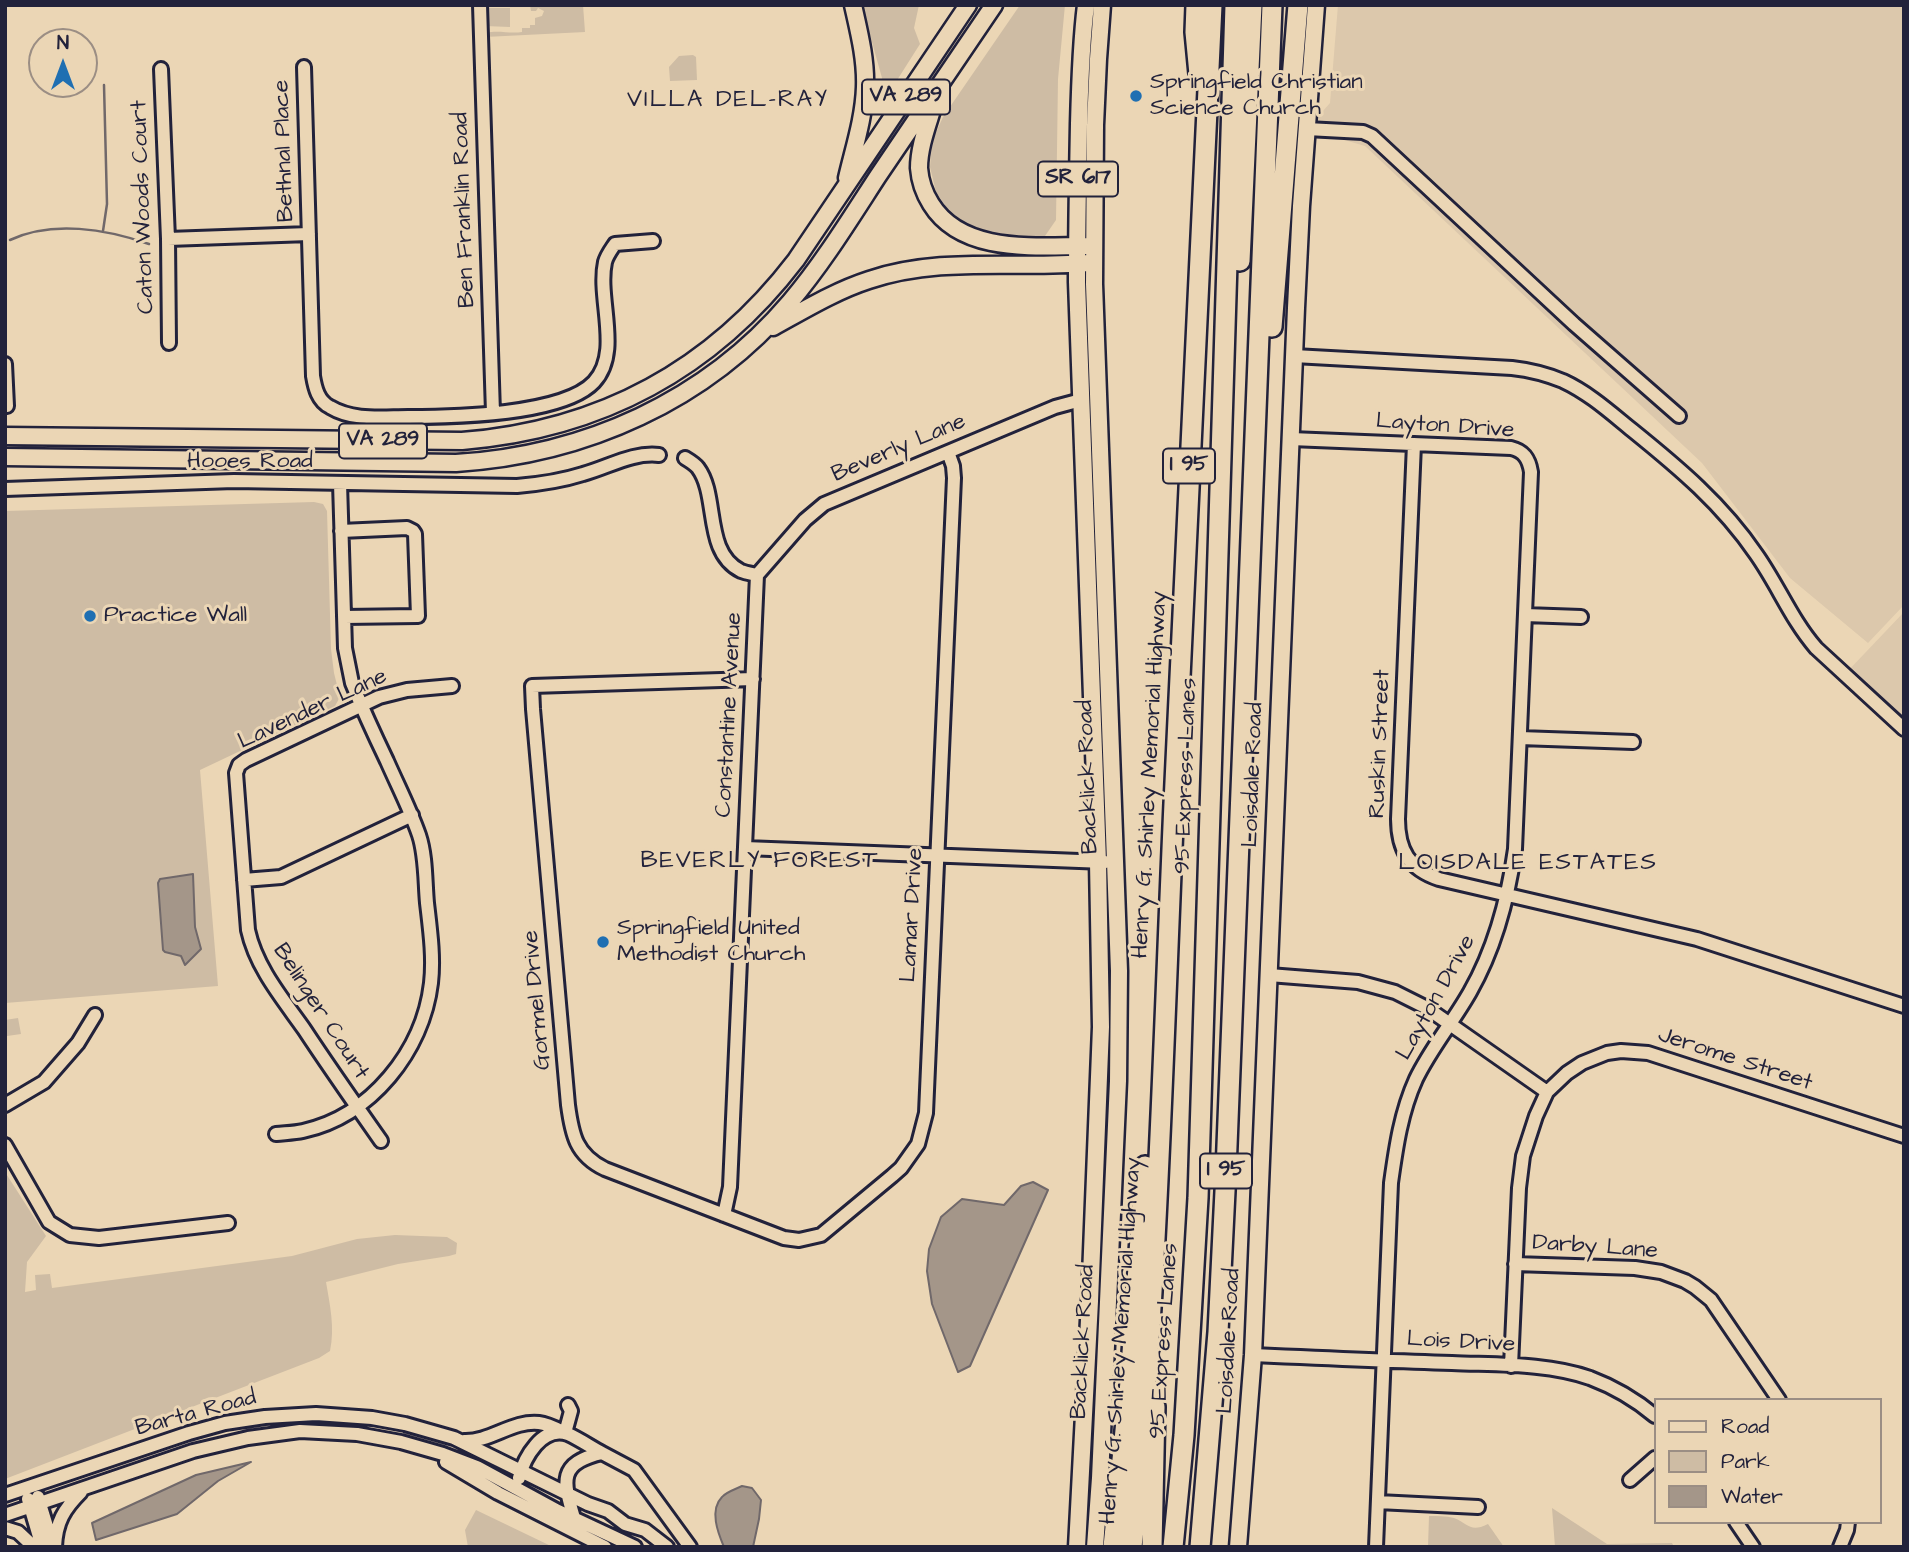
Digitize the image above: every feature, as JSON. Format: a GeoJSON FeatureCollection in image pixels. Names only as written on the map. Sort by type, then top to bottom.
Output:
{"type":"FeatureCollection","features":[{"type":"Feature","properties":{"kind":"highway"},"geometry":{"type":"LineString","coordinates":[[1196,5],[1196,44],[1205,128]]}},
{"type":"Feature","properties":{"kind":"highway","name":"Henry G. Shirley Memorial Highway"},"geometry":{"type":"LineString","coordinates":[[1132,1547],[1149,1343],[1212,5]]}},
{"type":"Feature","properties":{"kind":"highway","name":"95 Express Lanes"},"geometry":{"type":"LineString","coordinates":[[1173,1547],[1184,1435],[1198,1198],[1235,5]]}},
{"type":"Feature","properties":{"kind":"highway"},"geometry":{"type":"LineString","coordinates":[[1221,467],[1231,406],[1252,5]]}},
{"type":"Feature","properties":{"kind":"highway","name":"I 95"},"geometry":{"type":"LineString","coordinates":[[1200,1547],[1215,1370],[1223,1225],[1272,5]]}},
{"type":"Feature","properties":{"kind":"highway"},"geometry":{"type":"LineString","coordinates":[[1255,428],[1271,336],[1298,5]]}},
{"type":"Feature","properties":{"kind":"highway"},"geometry":{"type":"LineString","coordinates":[[1113,1547],[1130,1381],[1147,1146],[1156,969],[1172,862]]}},
{"type":"Feature","properties":{"kind":"highway"},"geometry":{"type":"LineString","coordinates":[[1149,1343],[1156,1421],[1152,1547]]}},
{"type":"Feature","properties":{"kind":"main road"},"geometry":{"type":"LineString","coordinates":[[844,189],[863,113],[865,85],[863,54],[853,5]]}},
{"type":"Feature","properties":{"kind":"main road","name":"VA 289"},"geometry":{"type":"LineString","coordinates":[[5,436],[446,442],[509,436],[570,422],[606,409],[682,369],[721,340],[755,309],[786,272],[968,5]]}},
{"type":"Feature","properties":{"kind":"main road","name":"VA 289"},"geometry":{"type":"LineString","coordinates":[[5,457],[472,462],[519,456],[582,440],[626,424],[710,376],[781,312],[811,275],[994,5]]}},
{"type":"Feature","properties":{"kind":"main road","name":"Backlick Road"},"geometry":{"type":"LineString","coordinates":[[1077,1547],[1100,1082],[1101,971],[1081,400],[1089,59],[1086,5]]}},
{"type":"Feature","properties":{"kind":"main road","name":"Backlick Road"},"geometry":{"type":"LineString","coordinates":[[1089,59],[1102,5]]}},
{"type":"Feature","properties":{"kind":"main road","name":"Loisdale Road"},"geometry":{"type":"LineString","coordinates":[[1238,1547],[1253,1355],[1294,356],[1316,5]]}},
{"type":"Feature","properties":{"kind":"main road"},"geometry":{"type":"LineString","coordinates":[[940,84],[919,166],[924,191],[935,211],[959,230],[982,239],[1012,244],[1085,246]]}},
{"type":"Feature","properties":{"kind":"main road"},"geometry":{"type":"LineString","coordinates":[[758,335],[844,290],[897,272],[944,265],[1054,266],[1085,263]]}},
{"type":"Feature","properties":{"kind":"main road","name":"Backlick Road"},"geometry":{"type":"LineString","coordinates":[[1085,263],[1119,971],[1118,1081],[1095,1547]]}},
{"type":"Feature","properties":{"kind":"street","name":"Ben Franklin Road"},"geometry":{"type":"LineString","coordinates":[[480,5],[493,413]]}},
{"type":"Feature","properties":{"kind":"street","name":"Bethnal Place"},"geometry":{"type":"LineString","coordinates":[[304,67],[315,388],[319,397],[330,408],[363,417],[449,417],[525,409],[569,398],[595,381],[606,358],[604,272],[608,253],[615,244],[653,241]]}},
{"type":"Feature","properties":{"kind":"street","name":"Caton Woods Court"},"geometry":{"type":"LineString","coordinates":[[161,69],[169,343]]}},
{"type":"Feature","properties":{"kind":"street"},"geometry":{"type":"LineString","coordinates":[[1307,129],[1363,132],[1372,136],[1574,324],[1679,416]]}},
{"type":"Feature","properties":{"kind":"street","name":"Bethnal Place"},"geometry":{"type":"LineString","coordinates":[[168,239],[309,234]]}},
{"type":"Feature","properties":{"kind":"street"},"geometry":{"type":"LineString","coordinates":[[1294,356],[1512,368],[1546,375],[1579,390],[1681,469],[1717,503],[1757,555],[1791,615],[1816,648],[1904,729]]}},
{"type":"Feature","properties":{"kind":"street"},"geometry":{"type":"LineString","coordinates":[[5,364],[7,406]]}},
{"type":"Feature","properties":{"kind":"street","name":"Beverly Lane"},"geometry":{"type":"LineString","coordinates":[[757,575],[805,520],[824,504],[1055,407],[1081,400]]}},
{"type":"Feature","properties":{"kind":"street","name":"Layton Drive"},"geometry":{"type":"LineString","coordinates":[[1291,439],[1511,448],[1528,459],[1531,472],[1515,849],[1507,895],[1499,928],[1487,958],[1470,992],[1416,1080],[1396,1140],[1391,1183],[1376,1547]]}},
{"type":"Feature","properties":{"kind":"street","name":"Ruskin Street"},"geometry":{"type":"LineString","coordinates":[[1414,444],[1398,819],[1399,838],[1409,861],[1427,875],[1438,879],[1697,939],[1904,1006]]}},
{"type":"Feature","properties":{"kind":"street","name":"Lamar Drive"},"geometry":{"type":"LineString","coordinates":[[724,1215],[784,1238],[814,1238],[828,1230],[892,1176],[914,1152],[921,1135],[926,1113],[954,478],[948,452]]}},
{"type":"Feature","properties":{"kind":"street","name":"Hooes Road"},"geometry":{"type":"LineString","coordinates":[[5,489],[179,482],[485,486],[536,484],[587,473],[640,454],[659,455]]}},
{"type":"Feature","properties":{"kind":"street"},"geometry":{"type":"LineString","coordinates":[[685,458],[698,468],[706,484],[716,539],[741,571],[757,575]]}},
{"type":"Feature","properties":{"kind":"street"},"geometry":{"type":"LineString","coordinates":[[276,1134],[316,1128],[341,1116],[385,1083],[412,1045],[427,1006],[432,982],[422,847],[412,815],[361,705],[348,668],[345,648],[340,483]]}},
{"type":"Feature","properties":{"kind":"street"},"geometry":{"type":"LineString","coordinates":[[341,531],[407,528],[413,531],[418,617],[344,617]]}},
{"type":"Feature","properties":{"kind":"street","name":"Constantine Avenue"},"geometry":{"type":"LineString","coordinates":[[724,1215],[730,1186],[757,575]]}},
{"type":"Feature","properties":{"kind":"street"},"geometry":{"type":"LineString","coordinates":[[1525,615],[1581,617]]}},
{"type":"Feature","properties":{"kind":"street","name":"Gormel Drive"},"geometry":{"type":"LineString","coordinates":[[724,1215],[596,1164],[583,1153],[573,1136],[568,1105],[532,686],[753,679]]}},
{"type":"Feature","properties":{"kind":"street","name":"Lavender Lane"},"geometry":{"type":"LineString","coordinates":[[236,773],[239,765],[246,760],[379,697],[407,690],[453,687]]}},
{"type":"Feature","properties":{"kind":"street"},"geometry":{"type":"LineString","coordinates":[[1520,738],[1633,742]]}},
{"type":"Feature","properties":{"kind":"street","name":"Belinger Court"},"geometry":{"type":"LineString","coordinates":[[236,773],[251,945],[258,961],[381,1141]]}},
{"type":"Feature","properties":{"kind":"street"},"geometry":{"type":"LineString","coordinates":[[244,880],[281,877],[412,815]]}},
{"type":"Feature","properties":{"kind":"street"},"geometry":{"type":"LineString","coordinates":[[745,848],[1115,863]]}},
{"type":"Feature","properties":{"kind":"street"},"geometry":{"type":"LineString","coordinates":[[1269,975],[1376,985],[1414,1000],[1547,1092]]}},
{"type":"Feature","properties":{"kind":"street"},"geometry":{"type":"LineString","coordinates":[[5,1105],[44,1082],[78,1043],[95,1015]]}},
{"type":"Feature","properties":{"kind":"street","name":"Jerome Street"},"geometry":{"type":"LineString","coordinates":[[1511,1366],[1519,1188],[1523,1156],[1547,1092],[1566,1073],[1582,1063],[1607,1053],[1635,1051],[1660,1056],[1904,1136]]}},
{"type":"Feature","properties":{"kind":"street"},"geometry":{"type":"LineString","coordinates":[[5,1145],[49,1222],[70,1235],[99,1238],[228,1223]]}},
{"type":"Feature","properties":{"kind":"street","name":"Darby Lane"},"geometry":{"type":"LineString","coordinates":[[1516,1264],[1635,1268],[1661,1272],[1685,1281],[1711,1300],[1778,1398]]}},
{"type":"Feature","properties":{"kind":"street","name":"Lois Drive"},"geometry":{"type":"LineString","coordinates":[[1253,1355],[1557,1370],[1590,1378],[1627,1396],[1654,1415]]}},
{"type":"Feature","properties":{"kind":"street"},"geometry":{"type":"LineString","coordinates":[[565,1433],[571,1411],[568,1405]]}},
{"type":"Feature","properties":{"kind":"street","name":"Barta Road"},"geometry":{"type":"LineString","coordinates":[[5,1495],[225,1423],[316,1413],[405,1424],[460,1441],[588,1504],[608,1511],[625,1524],[645,1530],[667,1547]]}},
{"type":"Feature","properties":{"kind":"street"},"geometry":{"type":"LineString","coordinates":[[460,1441],[475,1441],[527,1423],[540,1423],[565,1433],[634,1469],[690,1547]]}},
{"type":"Feature","properties":{"kind":"street","name":"Barta Road"},"geometry":{"type":"LineString","coordinates":[[5,1515],[193,1451],[248,1438],[300,1432],[357,1434],[401,1441],[477,1468],[635,1547]]}},
{"type":"Feature","properties":{"kind":"street"},"geometry":{"type":"LineString","coordinates":[[521,1491],[519,1483],[522,1470],[532,1450],[541,1440],[565,1433]]}},
{"type":"Feature","properties":{"kind":"street"},"geometry":{"type":"LineString","coordinates":[[432,1451],[498,1493],[605,1547]]}},
{"type":"Feature","properties":{"kind":"street"},"geometry":{"type":"LineString","coordinates":[[574,1518],[566,1492],[566,1476],[572,1466],[583,1458],[602,1453]]}},
{"type":"Feature","properties":{"kind":"street"},"geometry":{"type":"LineString","coordinates":[[1630,1480],[1654,1459]]}},
{"type":"Feature","properties":{"kind":"street"},"geometry":{"type":"LineString","coordinates":[[30,1487],[42,1547]]}},
{"type":"Feature","properties":{"kind":"street"},"geometry":{"type":"LineString","coordinates":[[54,1547],[55,1536],[66,1506],[84,1489]]}},
{"type":"Feature","properties":{"kind":"street"},"geometry":{"type":"LineString","coordinates":[[1378,1502],[1478,1507]]}},
{"type":"Feature","properties":{"kind":"street"},"geometry":{"type":"LineString","coordinates":[[35,1505],[54,1547]]}},
{"type":"Feature","properties":{"kind":"street"},"geometry":{"type":"LineString","coordinates":[[1737,1524],[1753,1547]]}},
{"type":"Feature","properties":{"kind":"street"},"geometry":{"type":"LineString","coordinates":[[1840,1547],[1848,1524]]}},
{"type":"Feature","properties":{"kind":"street"},"geometry":{"type":"LineString","coordinates":[[5,1528],[18,1532],[34,1547]]}},
{"type":"Feature","properties":{"kind":"shaded area"},"geometry":{"type":"Polygon","coordinates":[[[1338,5],[1904,5],[1904,605],[1868,643],[1790,578],[1702,463],[1365,146],[1307,129],[1330,103],[1338,5]]]}},
{"type":"Feature","properties":{"kind":"shaded area"},"geometry":{"type":"Polygon","coordinates":[[[1904,612],[1904,729],[1845,674],[1904,612]]]}},
{"type":"Feature","properties":{"kind":"green space"},"geometry":{"type":"Polygon","coordinates":[[[530,5],[583,5],[585,32],[485,37],[486,33],[490,32],[522,32],[522,28],[535,25],[535,18],[542,16],[544,11],[538,8],[531,11],[530,5]]]}},
{"type":"Feature","properties":{"kind":"green space"},"geometry":{"type":"Polygon","coordinates":[[[919,5],[914,28],[920,44],[887,96],[862,6],[919,5]]]}},
{"type":"Feature","properties":{"kind":"green space"},"geometry":{"type":"Polygon","coordinates":[[[1020,5],[1065,5],[1058,79],[1056,220],[1045,236],[1033,239],[992,233],[967,224],[948,210],[936,192],[930,167],[932,141],[943,117],[1020,5]]]}},
{"type":"Feature","properties":{"kind":"green space"},"geometry":{"type":"Polygon","coordinates":[[[489,8],[510,8],[510,27],[485,26],[485,11],[489,8]]]}},
{"type":"Feature","properties":{"kind":"green space"},"geometry":{"type":"Polygon","coordinates":[[[679,56],[696,57],[697,80],[670,81],[669,67],[679,56]]]}},
{"type":"Feature","properties":{"kind":"green space"},"geometry":{"type":"Polygon","coordinates":[[[314,502],[323,504],[327,511],[331,649],[340,697],[335,706],[200,770],[218,986],[5,1003],[5,511],[314,502]]]}},
{"type":"Feature","properties":{"kind":"green space"},"geometry":{"type":"Polygon","coordinates":[[[18,1018],[21,1034],[7,1036],[5,1020],[18,1018]]]}},
{"type":"Feature","properties":{"kind":"green space"},"geometry":{"type":"Polygon","coordinates":[[[5,1172],[46,1236],[27,1262],[25,1292],[36,1290],[35,1275],[50,1274],[52,1288],[292,1256],[357,1239],[395,1235],[447,1237],[457,1243],[456,1254],[398,1264],[326,1282],[332,1333],[330,1351],[319,1358],[5,1479],[5,1172]]]}},
{"type":"Feature","properties":{"kind":"green space"},"geometry":{"type":"Polygon","coordinates":[[[1552,1508],[1607,1544],[1672,1543],[1674,1547],[1555,1547],[1552,1508]]]}},
{"type":"Feature","properties":{"kind":"green space"},"geometry":{"type":"Polygon","coordinates":[[[476,1510],[553,1547],[468,1547],[465,1530],[476,1510]]]}},
{"type":"Feature","properties":{"kind":"green space"},"geometry":{"type":"Polygon","coordinates":[[[1429,1516],[1454,1518],[1473,1528],[1488,1524],[1504,1547],[1428,1547],[1429,1516]]]}},
{"type":"Feature","properties":{"kind":"water"},"geometry":{"type":"Polygon","coordinates":[[[193,874],[195,927],[201,949],[185,965],[181,956],[163,950],[158,883],[160,879],[193,874]]]}},
{"type":"Feature","properties":{"kind":"water"},"geometry":{"type":"Polygon","coordinates":[[[1033,1182],[1048,1190],[970,1366],[958,1372],[932,1304],[927,1271],[929,1249],[941,1217],[962,1199],[1004,1205],[1021,1186],[1033,1182]]]}},
{"type":"Feature","properties":{"kind":"water"},"geometry":{"type":"Polygon","coordinates":[[[251,1462],[218,1481],[177,1514],[96,1540],[92,1523],[196,1475],[251,1462]]]}},
{"type":"Feature","properties":{"kind":"water"},"geometry":{"type":"Polygon","coordinates":[[[742,1486],[752,1488],[761,1500],[753,1547],[724,1547],[716,1522],[716,1508],[724,1495],[742,1486]]]}},
{"type":"Feature","properties":{"kind":"waterway"},"geometry":{"type":"LineString","coordinates":[[103,231],[107,204],[104,85]]}},
{"type":"Feature","properties":{"kind":"waterway"},"geometry":{"type":"LineString","coordinates":[[10,240],[43,230],[79,229],[115,234],[149,244]]}},
{"type":"Feature","properties":{"kind":"place","name":"Springfield Christian Science Church"},"geometry":{"type":"Point","coordinates":[1136,96]}},
{"type":"Feature","properties":{"kind":"place","name":"Practice Wall"},"geometry":{"type":"Point","coordinates":[90,616]}},
{"type":"Feature","properties":{"kind":"place","name":"Springfield United Methodist Church"},"geometry":{"type":"Point","coordinates":[603,942]}},
{"type":"Feature","properties":{"kind":"district","name":"VILLA DEL-RAY"},"geometry":{"type":"Point","coordinates":[728,101]}},
{"type":"Feature","properties":{"kind":"district","name":"BEVERLY FOREST"},"geometry":{"type":"Point","coordinates":[760,862]}},
{"type":"Feature","properties":{"kind":"district","name":"LOISDALE ESTATES"},"geometry":{"type":"Point","coordinates":[1528,864]}}]}
